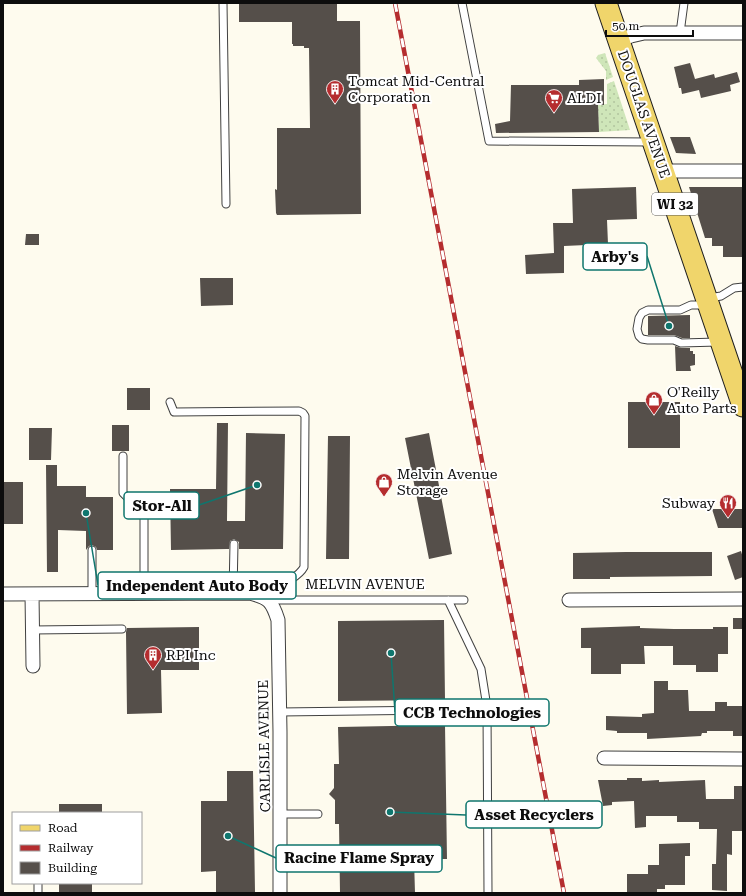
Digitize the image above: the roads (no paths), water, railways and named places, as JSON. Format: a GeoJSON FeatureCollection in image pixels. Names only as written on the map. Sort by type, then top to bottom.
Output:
{"type":"FeatureCollection","features":[{"type":"Feature","properties":{"kind":"main road","name":"DOUGLAS AVENUE"},"geometry":{"type":"LineString","coordinates":[[606,3],[743,406]]}},
{"type":"Feature","properties":{"kind":"street"},"geometry":{"type":"LineString","coordinates":[[618,40],[644,33],[743,33]]}},
{"type":"Feature","properties":{"kind":"street"},"geometry":{"type":"LineString","coordinates":[[663,171],[743,171]]}},
{"type":"Feature","properties":{"kind":"street","name":"MELVIN AVENUE"},"geometry":{"type":"LineString","coordinates":[[3,594],[250,593],[264,598]]}},
{"type":"Feature","properties":{"kind":"street"},"geometry":{"type":"LineString","coordinates":[[32,594],[33,666]]}},
{"type":"Feature","properties":{"kind":"street","name":"CARLISLE AVENUE"},"geometry":{"type":"LineString","coordinates":[[264,598],[274,608],[278,620],[280,712],[280,893]]}},
{"type":"Feature","properties":{"kind":"street"},"geometry":{"type":"LineString","coordinates":[[569,600],[743,600]]}},
{"type":"Feature","properties":{"kind":"street"},"geometry":{"type":"LineString","coordinates":[[604,758],[743,759]]}},
{"type":"Feature","properties":{"kind":"lane"},"geometry":{"type":"LineString","coordinates":[[223,3],[226,204]]}},
{"type":"Feature","properties":{"kind":"lane"},"geometry":{"type":"LineString","coordinates":[[462,3],[489,141],[653,142]]}},
{"type":"Feature","properties":{"kind":"lane"},"geometry":{"type":"LineString","coordinates":[[680,33],[684,3]]}},
{"type":"Feature","properties":{"kind":"lane"},"geometry":{"type":"LineString","coordinates":[[721,342],[681,343],[674,340],[642,339],[639,336],[637,329],[638,318],[642,313],[648,310],[680,310],[708,302],[734,288],[743,287]]}},
{"type":"Feature","properties":{"kind":"lane"},"geometry":{"type":"LineString","coordinates":[[170,402],[174,412],[299,411],[305,416],[304,567],[264,598]]}},
{"type":"Feature","properties":{"kind":"lane"},"geometry":{"type":"LineString","coordinates":[[123,456],[123,493],[144,514],[144,594]]}},
{"type":"Feature","properties":{"kind":"lane"},"geometry":{"type":"LineString","coordinates":[[233,593],[234,544]]}},
{"type":"Feature","properties":{"kind":"lane"},"geometry":{"type":"LineString","coordinates":[[92,550],[92,593]]}},
{"type":"Feature","properties":{"kind":"lane","name":"MELVIN AVENUE"},"geometry":{"type":"LineString","coordinates":[[264,598],[464,600]]}},
{"type":"Feature","properties":{"kind":"lane"},"geometry":{"type":"LineString","coordinates":[[448,600],[481,669],[487,707],[488,893]]}},
{"type":"Feature","properties":{"kind":"lane"},"geometry":{"type":"LineString","coordinates":[[32,630],[122,629]]}},
{"type":"Feature","properties":{"kind":"lane"},"geometry":{"type":"LineString","coordinates":[[280,712],[440,710],[487,707]]}},
{"type":"Feature","properties":{"kind":"lane"},"geometry":{"type":"LineString","coordinates":[[280,814],[318,814]]}},
{"type":"Feature","properties":{"kind":"railway"},"geometry":{"type":"LineString","coordinates":[[395,3],[564,893]]}},
{"type":"Feature","properties":{"kind":"place","name":"Tomcat Mid-Central Corporation"},"geometry":{"type":"Point","coordinates":[335,104]}},
{"type":"Feature","properties":{"kind":"place","name":"ALDI"},"geometry":{"type":"Point","coordinates":[554,113]}},
{"type":"Feature","properties":{"kind":"place","name":"Arby's"},"geometry":{"type":"Point","coordinates":[669,326]}},
{"type":"Feature","properties":{"kind":"place","name":"O'Reilly Auto Parts"},"geometry":{"type":"Point","coordinates":[654,415]}},
{"type":"Feature","properties":{"kind":"place","name":"Stor-All"},"geometry":{"type":"Point","coordinates":[257,485]}},
{"type":"Feature","properties":{"kind":"place","name":"Melvin Avenue Storage"},"geometry":{"type":"Point","coordinates":[384,497]}},
{"type":"Feature","properties":{"kind":"place","name":"Independent Auto Body"},"geometry":{"type":"Point","coordinates":[86,513]}},
{"type":"Feature","properties":{"kind":"place","name":"Subway"},"geometry":{"type":"Point","coordinates":[728,518]}},
{"type":"Feature","properties":{"kind":"place","name":"CCB Technologies"},"geometry":{"type":"Point","coordinates":[391,653]}},
{"type":"Feature","properties":{"kind":"place","name":"RPI Inc"},"geometry":{"type":"Point","coordinates":[153,670]}},
{"type":"Feature","properties":{"kind":"place","name":"Asset Recyclers"},"geometry":{"type":"Point","coordinates":[390,812]}},
{"type":"Feature","properties":{"kind":"place","name":"Racine Flame Spray"},"geometry":{"type":"Point","coordinates":[228,836]}}]}
